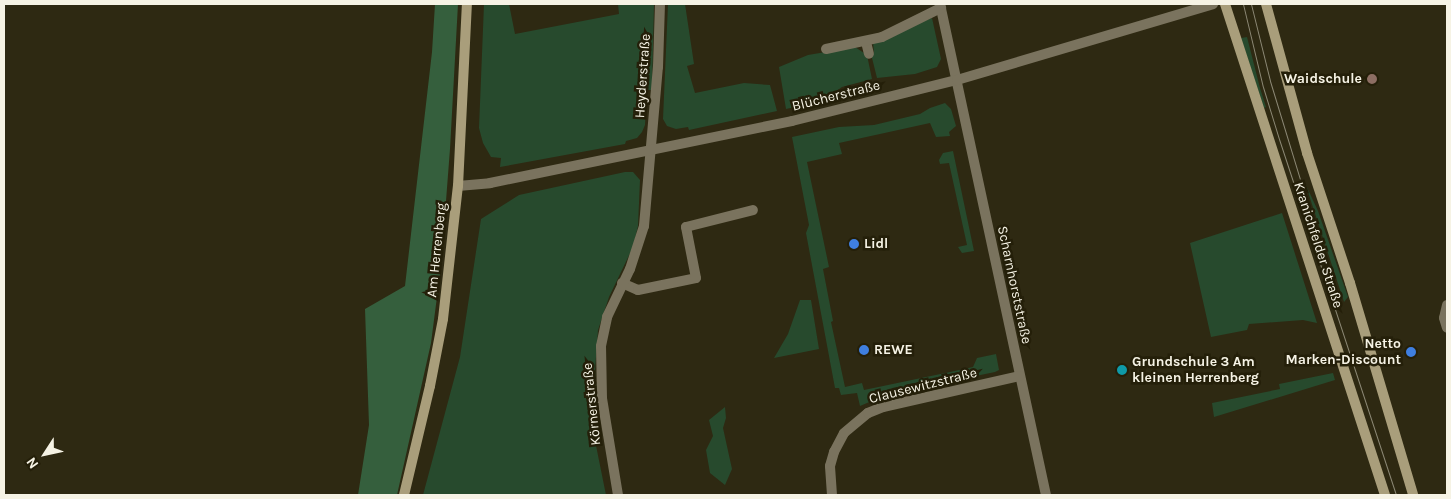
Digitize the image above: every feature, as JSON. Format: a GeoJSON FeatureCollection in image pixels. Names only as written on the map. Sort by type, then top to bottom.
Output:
{"type":"FeatureCollection","features":[{"type":"Feature","properties":{"kind":"main road","name":"Am Herrenberg"},"geometry":{"type":"LineString","coordinates":[[404,495],[430,386],[443,319],[458,186],[467,4]]}},
{"type":"Feature","properties":{"kind":"main road","name":"Kranichfelder Straße"},"geometry":{"type":"LineString","coordinates":[[1225,4],[1385,495]]}},
{"type":"Feature","properties":{"kind":"main road","name":"Kranichfelder Straße"},"geometry":{"type":"LineString","coordinates":[[1266,4],[1305,145],[1358,309],[1385,406],[1413,495]]}},
{"type":"Feature","properties":{"kind":"street","name":"Heyderstraße"},"geometry":{"type":"LineString","coordinates":[[652,150],[660,4]]}},
{"type":"Feature","properties":{"kind":"street","name":"Blücherstraße"},"geometry":{"type":"LineString","coordinates":[[458,186],[490,183],[792,121],[957,80],[1213,4]]}},
{"type":"Feature","properties":{"kind":"street","name":"Scharnhorststraße"},"geometry":{"type":"LineString","coordinates":[[940,6],[1046,495]]}},
{"type":"Feature","properties":{"kind":"street"},"geometry":{"type":"LineString","coordinates":[[826,49],[866,42],[899,30],[940,6]]}},
{"type":"Feature","properties":{"kind":"street"},"geometry":{"type":"LineString","coordinates":[[866,42],[869,54]]}},
{"type":"Feature","properties":{"kind":"street","name":"Körnerstraße"},"geometry":{"type":"LineString","coordinates":[[618,495],[600,370],[603,331],[614,299],[638,248],[644,226],[652,150]]}},
{"type":"Feature","properties":{"kind":"street"},"geometry":{"type":"LineString","coordinates":[[622,283],[638,290],[696,278],[686,227],[753,210]]}},
{"type":"Feature","properties":{"kind":"street"},"geometry":{"type":"LineString","coordinates":[[1447,305],[1444,318],[1447,328]]}},
{"type":"Feature","properties":{"kind":"street","name":"Clausewitzstraße"},"geometry":{"type":"LineString","coordinates":[[832,495],[830,466],[834,452],[844,434],[868,413],[883,407],[1020,376]]}},
{"type":"Feature","properties":{"kind":"green space"},"geometry":{"type":"Polygon","coordinates":[[[435,4],[458,4],[441,266],[431,343],[397,495],[358,495],[369,425],[365,309],[405,286],[432,52],[435,4]]]}},
{"type":"Feature","properties":{"kind":"green space"},"geometry":{"type":"Polygon","coordinates":[[[484,4],[509,4],[515,34],[619,14],[618,4],[654,4],[652,90],[647,90],[645,125],[637,138],[626,141],[625,144],[500,167],[501,158],[491,157],[483,143],[479,128],[484,4]]]}},
{"type":"Feature","properties":{"kind":"green space"},"geometry":{"type":"Polygon","coordinates":[[[668,4],[685,4],[694,64],[687,66],[695,93],[744,83],[770,85],[777,111],[689,130],[688,127],[676,129],[667,126],[663,119],[668,4]]]}},
{"type":"Feature","properties":{"kind":"green space"},"geometry":{"type":"Polygon","coordinates":[[[932,18],[941,59],[937,67],[915,74],[877,78],[871,54],[874,53],[873,42],[932,18]]]}},
{"type":"Feature","properties":{"kind":"green space"},"geometry":{"type":"Polygon","coordinates":[[[1247,37],[1266,107],[1264,108],[1241,38],[1247,37]]]}},
{"type":"Feature","properties":{"kind":"green space"},"geometry":{"type":"Polygon","coordinates":[[[855,47],[867,55],[872,79],[842,87],[822,101],[786,109],[779,67],[808,55],[855,47]]]}},
{"type":"Feature","properties":{"kind":"green space"},"geometry":{"type":"Polygon","coordinates":[[[945,103],[951,109],[956,126],[949,132],[950,136],[936,137],[930,123],[839,143],[842,154],[807,162],[829,267],[823,269],[833,321],[831,322],[845,387],[862,383],[864,390],[973,367],[977,358],[996,354],[999,370],[888,394],[860,406],[857,393],[841,395],[839,388],[835,388],[806,233],[809,225],[792,137],[839,127],[874,125],[920,114],[945,103]]]}},
{"type":"Feature","properties":{"kind":"green space"},"geometry":{"type":"Polygon","coordinates":[[[953,151],[974,251],[962,253],[958,247],[967,245],[949,163],[940,164],[939,160],[943,153],[953,151]]]}},
{"type":"Feature","properties":{"kind":"green space"},"geometry":{"type":"Polygon","coordinates":[[[625,172],[633,172],[640,180],[638,226],[633,247],[609,297],[598,330],[595,370],[597,398],[587,401],[606,495],[423,495],[460,357],[481,219],[519,195],[625,172]]]}},
{"type":"Feature","properties":{"kind":"green space"},"geometry":{"type":"Polygon","coordinates":[[[1305,183],[1318,211],[1348,297],[1344,302],[1305,183]]]}},
{"type":"Feature","properties":{"kind":"green space"},"geometry":{"type":"Polygon","coordinates":[[[1282,213],[1317,323],[1303,320],[1249,324],[1247,330],[1211,337],[1190,243],[1282,213]]]}},
{"type":"Feature","properties":{"kind":"green space"},"geometry":{"type":"Polygon","coordinates":[[[800,300],[811,300],[819,349],[774,358],[788,334],[800,300]]]}},
{"type":"Feature","properties":{"kind":"green space"},"geometry":{"type":"Polygon","coordinates":[[[1333,373],[1335,380],[1214,417],[1212,403],[1280,389],[1279,384],[1333,373]]]}},
{"type":"Feature","properties":{"kind":"green space"},"geometry":{"type":"Polygon","coordinates":[[[725,407],[726,418],[723,428],[732,469],[725,485],[710,473],[706,450],[713,436],[709,420],[725,407]]]}},
{"type":"Feature","properties":{"kind":"tram line"},"geometry":{"type":"LineString","coordinates":[[1243,4],[1263,87],[1279,139],[1396,495]]}},
{"type":"Feature","properties":{"kind":"tram line"},"geometry":{"type":"LineString","coordinates":[[1251,4],[1270,81],[1300,179]]}},
{"type":"Feature","properties":{"kind":"place","name":"Waidschule"},"geometry":{"type":"Point","coordinates":[1372,79]}},
{"type":"Feature","properties":{"kind":"place","name":"Lidl"},"geometry":{"type":"Point","coordinates":[854,244]}},
{"type":"Feature","properties":{"kind":"place","name":"REWE"},"geometry":{"type":"Point","coordinates":[864,350]}},
{"type":"Feature","properties":{"kind":"place","name":"Netto Marken-Discount"},"geometry":{"type":"Point","coordinates":[1411,352]}},
{"type":"Feature","properties":{"kind":"place","name":"Grundschule 3 Am kleinen Herrenberg"},"geometry":{"type":"Point","coordinates":[1122,370]}}]}
